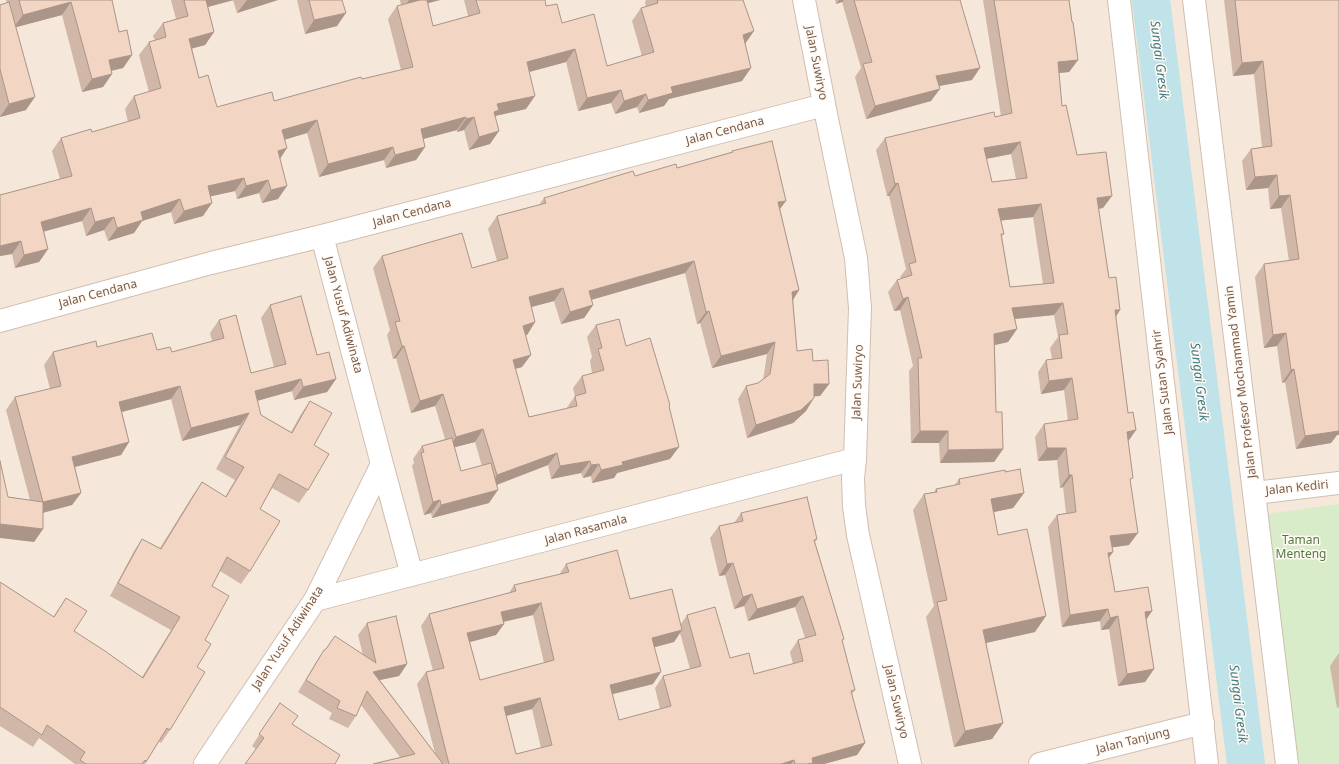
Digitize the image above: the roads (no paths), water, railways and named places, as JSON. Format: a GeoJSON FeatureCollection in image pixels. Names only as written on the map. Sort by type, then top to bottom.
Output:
{"type":"FeatureCollection","features":[{"type":"Feature","properties":{"kind":"street","name":"Jalan Suwiryo"},"geometry":{"type":"LineString","coordinates":[[804,0],[856,258],[860,308],[855,459],[853,478],[858,535],[910,764]]}},
{"type":"Feature","properties":{"kind":"street","name":"Jalan Sutan Syahrir"},"geometry":{"type":"LineString","coordinates":[[1118,0],[1207,764]]}},
{"type":"Feature","properties":{"kind":"street","name":"Jalan Profesor Mochammad Yamin"},"geometry":{"type":"LineString","coordinates":[[1194,0],[1288,764]]}},
{"type":"Feature","properties":{"kind":"street","name":"Jalan Cendana"},"geometry":{"type":"LineString","coordinates":[[0,321],[211,263],[322,236],[824,105]]}},
{"type":"Feature","properties":{"kind":"street","name":"Jalan Yusuf Adiwinata"},"geometry":{"type":"LineString","coordinates":[[322,236],[412,575]]}},
{"type":"Feature","properties":{"kind":"street","name":"Jalan Rasamala"},"geometry":{"type":"LineString","coordinates":[[316,600],[855,459]]}},
{"type":"Feature","properties":{"kind":"street","name":"Jalan Yusuf Adiwinata"},"geometry":{"type":"LineString","coordinates":[[205,764],[316,600],[382,464]]}},
{"type":"Feature","properties":{"kind":"street","name":"Jalan Kediri"},"geometry":{"type":"LineString","coordinates":[[1255,493],[1339,483]]}},
{"type":"Feature","properties":{"kind":"street","name":"Jalan Tanjung"},"geometry":{"type":"LineString","coordinates":[[1040,764],[1203,723]]}},
{"type":"Feature","properties":{"kind":"waterway","name":"Sungai Gresik"},"geometry":{"type":"LineString","coordinates":[[1151,0],[1246,764]]}},
{"type":"Feature","properties":{"kind":"park label","name":"Taman Menteng"},"geometry":{"type":"Point","coordinates":[1301,548]}}]}
